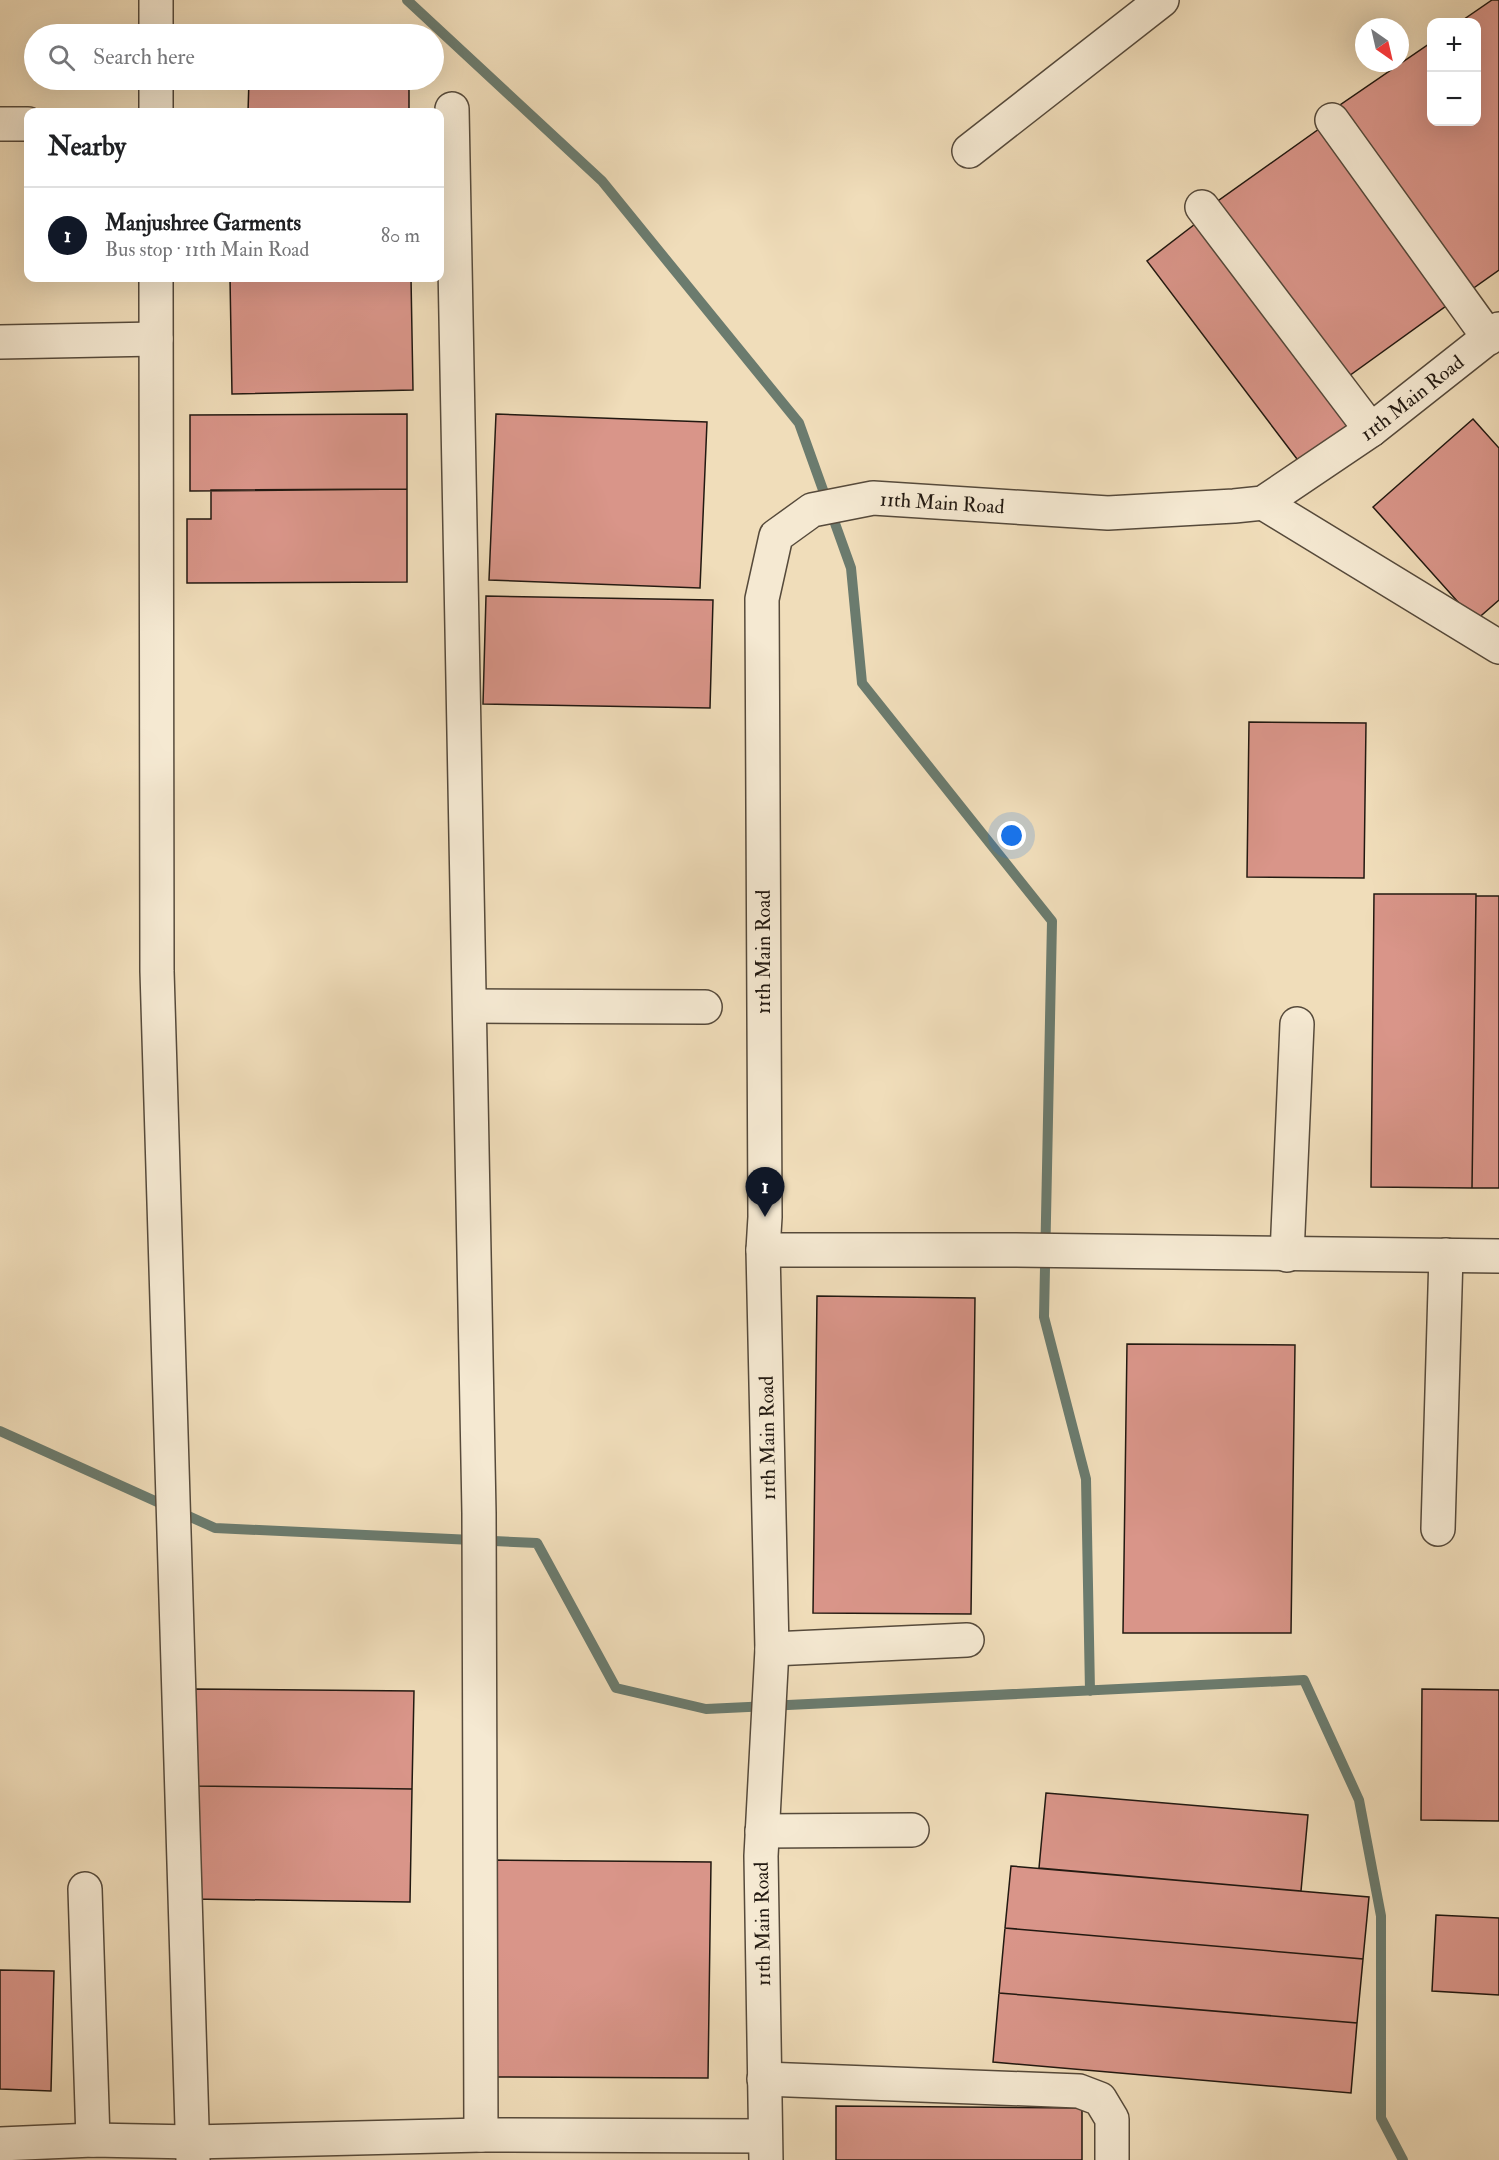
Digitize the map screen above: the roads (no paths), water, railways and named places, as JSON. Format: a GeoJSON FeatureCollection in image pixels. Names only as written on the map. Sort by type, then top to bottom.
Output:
{"type":"FeatureCollection","features":[{"type":"Feature","properties":{"kind":"street"},"geometry":{"type":"LineString","coordinates":[[156,0],[156,24]]}},
{"type":"Feature","properties":{"kind":"street"},"geometry":{"type":"LineString","coordinates":[[969,151],[1162,0]]}},
{"type":"Feature","properties":{"kind":"street"},"geometry":{"type":"LineString","coordinates":[[156,90],[156,108]]}},
{"type":"Feature","properties":{"kind":"street"},"geometry":{"type":"LineString","coordinates":[[452,109],[479,1512],[481,2135]]}},
{"type":"Feature","properties":{"kind":"street"},"geometry":{"type":"LineString","coordinates":[[1332,120],[1494,334]]}},
{"type":"Feature","properties":{"kind":"street"},"geometry":{"type":"LineString","coordinates":[[0,124],[24,124]]}},
{"type":"Feature","properties":{"kind":"street"},"geometry":{"type":"LineString","coordinates":[[1202,207],[1371,430]]}},
{"type":"Feature","properties":{"kind":"street"},"geometry":{"type":"LineString","coordinates":[[156,282],[157,971],[193,2151]]}},
{"type":"Feature","properties":{"kind":"street","name":"11th Main Road"},"geometry":{"type":"LineString","coordinates":[[765,2148],[761,1856],[772,1649],[763,1250],[765,1205],[762,599],[776,536],[812,510],[873,498],[1108,513],[1263,503],[1371,430],[1494,334]]}},
{"type":"Feature","properties":{"kind":"street"},"geometry":{"type":"LineString","coordinates":[[0,342],[156,339]]}},
{"type":"Feature","properties":{"kind":"street"},"geometry":{"type":"LineString","coordinates":[[1263,503],[1499,647]]}},
{"type":"Feature","properties":{"kind":"street"},"geometry":{"type":"LineString","coordinates":[[470,1006],[705,1007]]}},
{"type":"Feature","properties":{"kind":"street"},"geometry":{"type":"LineString","coordinates":[[1287,1255],[1297,1024]]}},
{"type":"Feature","properties":{"kind":"street"},"geometry":{"type":"LineString","coordinates":[[763,1250],[1011,1250],[1499,1256]]}},
{"type":"Feature","properties":{"kind":"street"},"geometry":{"type":"LineString","coordinates":[[1438,1529],[1446,1255]]}},
{"type":"Feature","properties":{"kind":"street"},"geometry":{"type":"LineString","coordinates":[[772,1649],[967,1641]]}},
{"type":"Feature","properties":{"kind":"street"},"geometry":{"type":"LineString","coordinates":[[762,1831],[912,1830]]}},
{"type":"Feature","properties":{"kind":"street"},"geometry":{"type":"LineString","coordinates":[[85,1889],[93,2140]]}},
{"type":"Feature","properties":{"kind":"street"},"geometry":{"type":"LineString","coordinates":[[764,2079],[1079,2091],[1100,2099],[1112,2119],[1112,2160]]}},
{"type":"Feature","properties":{"kind":"street"},"geometry":{"type":"LineString","coordinates":[[0,2144],[93,2140],[193,2151],[481,2135],[765,2148]]}},
{"type":"Feature","properties":{"kind":"waterway"},"geometry":{"type":"LineString","coordinates":[[407,0],[433,24]]}},
{"type":"Feature","properties":{"kind":"waterway"},"geometry":{"type":"LineString","coordinates":[[444,34],[602,181],[799,423],[851,568],[862,683],[1052,921],[1044,1317],[1086,1479],[1090,1691]]}},
{"type":"Feature","properties":{"kind":"waterway"},"geometry":{"type":"LineString","coordinates":[[0,1431],[215,1528],[537,1543],[616,1688],[706,1709],[1304,1680],[1359,1800],[1381,1916],[1381,2118],[1403,2160]]}},
{"type":"Feature","properties":{"kind":"place","name":"Manjushree Garments"},"geometry":{"type":"Point","coordinates":[765,1217]}}]}
